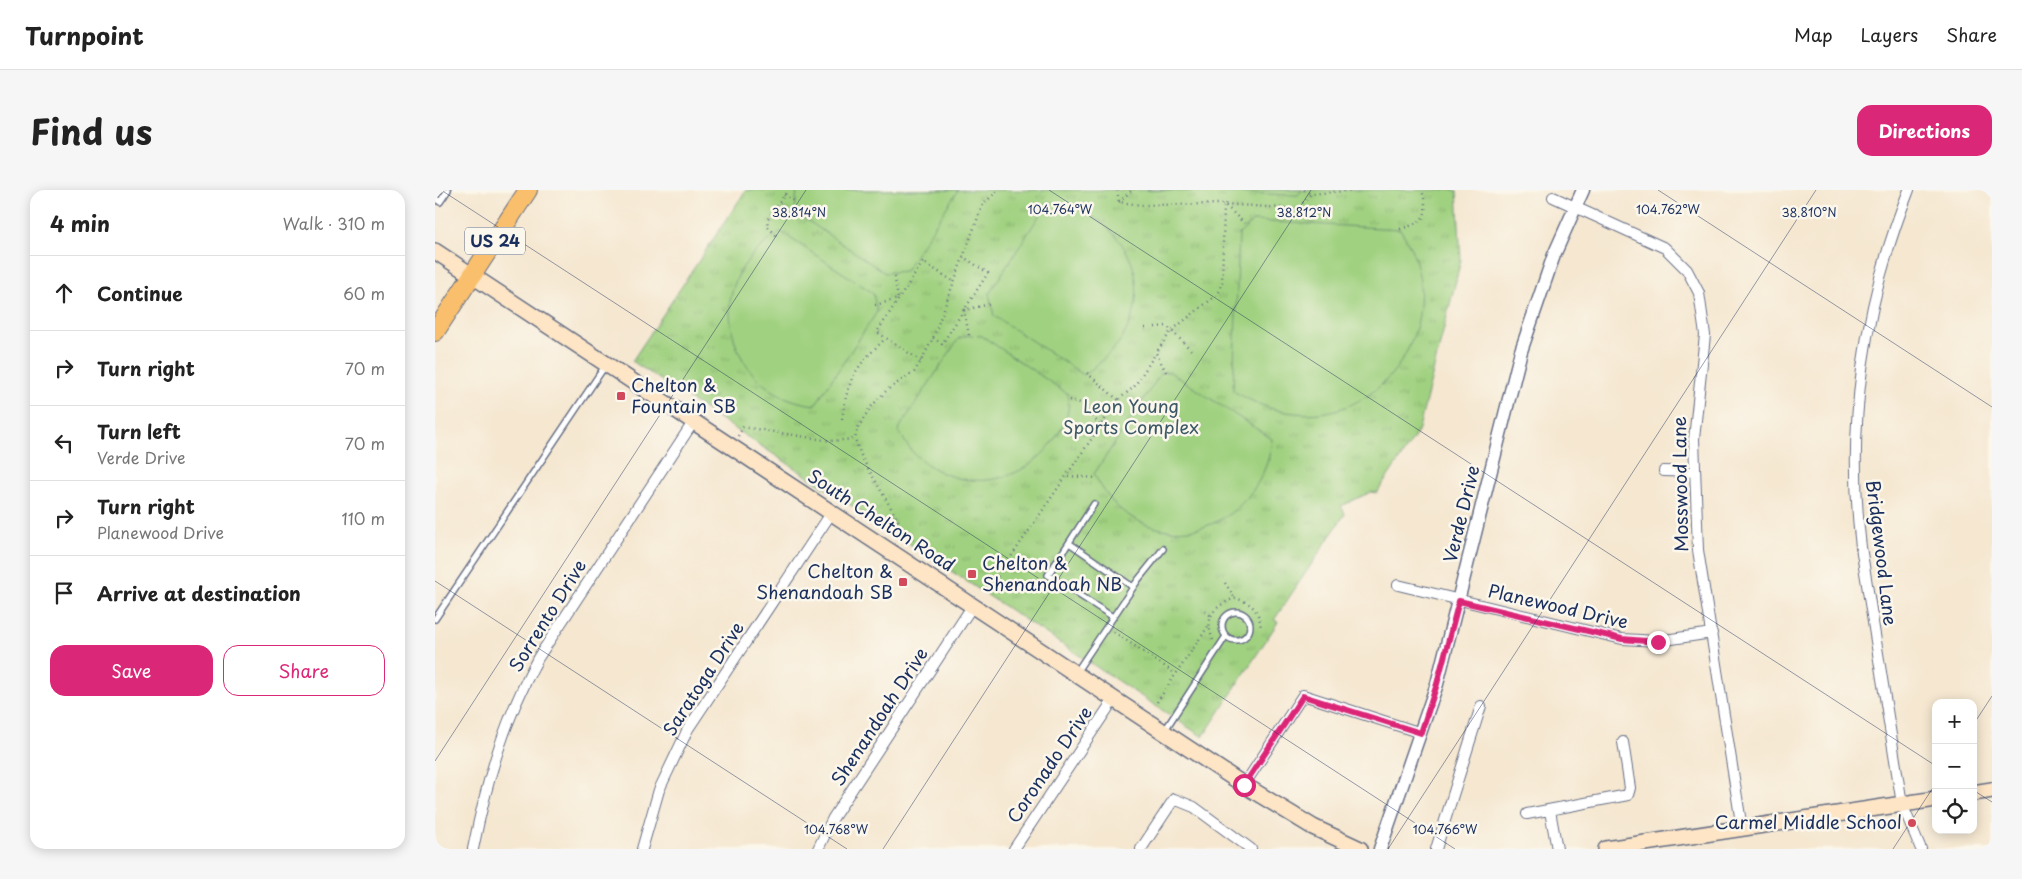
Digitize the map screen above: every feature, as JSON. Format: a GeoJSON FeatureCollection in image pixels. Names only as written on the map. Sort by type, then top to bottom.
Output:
{"type":"FeatureCollection","features":[{"type":"Feature","properties":{"kind":"highway","name":"US 24"},"geometry":{"type":"LineString","coordinates":[[435,332],[528,190]]}},
{"type":"Feature","properties":{"kind":"main road","name":"South Chelton Road"},"geometry":{"type":"LineString","coordinates":[[435,251],[1244,785],[1313,827],[1360,849]]}},
{"type":"Feature","properties":{"kind":"main road"},"geometry":{"type":"LineString","coordinates":[[1977,792],[1992,790]]}},
{"type":"Feature","properties":{"kind":"main road"},"geometry":{"type":"LineString","coordinates":[[1607,849],[1932,800]]}},
{"type":"Feature","properties":{"kind":"street","name":"Verde Drive"},"geometry":{"type":"LineString","coordinates":[[1380,849],[1437,684],[1521,351],[1551,263],[1583,190]]}},
{"type":"Feature","properties":{"kind":"street","name":"Bridgewood Lane"},"geometry":{"type":"LineString","coordinates":[[1909,190],[1883,261],[1870,313],[1859,399],[1855,468],[1856,506],[1861,547],[1902,804],[1921,849]]}},
{"type":"Feature","properties":{"kind":"street","name":"Mosswood Lane"},"geometry":{"type":"LineString","coordinates":[[1553,197],[1665,248],[1677,258],[1694,281],[1702,306],[1705,335],[1696,407],[1694,472],[1697,550],[1712,632],[1741,828]]}},
{"type":"Feature","properties":{"kind":"street","name":"Sorrento Drive"},"geometry":{"type":"LineString","coordinates":[[473,849],[487,782],[504,730],[521,690],[538,658],[694,421]]}},
{"type":"Feature","properties":{"kind":"street"},"geometry":{"type":"LineString","coordinates":[[1664,471],[1694,472]]}},
{"type":"Feature","properties":{"kind":"street","name":"Saratoga Drive"},"geometry":{"type":"LineString","coordinates":[[642,849],[659,790],[688,729],[832,512]]}},
{"type":"Feature","properties":{"kind":"street","name":"Planewood Drive"},"geometry":{"type":"LineString","coordinates":[[1398,585],[1622,639],[1658,642],[1712,632]]}},
{"type":"Feature","properties":{"kind":"street","name":"Shenandoah Drive"},"geometry":{"type":"LineString","coordinates":[[818,849],[833,818],[973,605]]}},
{"type":"Feature","properties":{"kind":"street"},"geometry":{"type":"LineString","coordinates":[[1244,785],[1303,696],[1421,733]]}},
{"type":"Feature","properties":{"kind":"street","name":"Coronado Drive"},"geometry":{"type":"LineString","coordinates":[[1014,849],[1114,699]]}},
{"type":"Feature","properties":{"kind":"street"},"geometry":{"type":"LineString","coordinates":[[1436,849],[1481,706]]}},
{"type":"Feature","properties":{"kind":"street"},"geometry":{"type":"LineString","coordinates":[[1527,814],[1628,795],[1630,788],[1623,742]]}},
{"type":"Feature","properties":{"kind":"street"},"geometry":{"type":"LineString","coordinates":[[1141,849],[1174,799],[1194,807],[1251,849]]}},
{"type":"Feature","properties":{"kind":"street"},"geometry":{"type":"LineString","coordinates":[[1550,811],[1557,849]]}},
{"type":"Feature","properties":{"kind":"lane"},"geometry":{"type":"LineString","coordinates":[[435,198],[440,202],[448,190]]}},
{"type":"Feature","properties":{"kind":"lane"},"geometry":{"type":"LineString","coordinates":[[435,619],[607,364]]}},
{"type":"Feature","properties":{"kind":"lane"},"geometry":{"type":"LineString","coordinates":[[1094,504],[1048,575],[1113,617]]}},
{"type":"Feature","properties":{"kind":"lane"},"geometry":{"type":"LineString","coordinates":[[1069,543],[1133,587]]}},
{"type":"Feature","properties":{"kind":"lane"},"geometry":{"type":"LineString","coordinates":[[1075,673],[1133,587],[1163,549]]}},
{"type":"Feature","properties":{"kind":"lane"},"geometry":{"type":"LineString","coordinates":[[1233,612],[1245,615],[1249,623],[1246,636],[1236,640],[1225,636],[1221,626],[1226,616],[1233,612]]}},
{"type":"Feature","properties":{"kind":"lane"},"geometry":{"type":"LineString","coordinates":[[1163,732],[1225,636]]}},
{"type":"Feature","properties":{"kind":"path"},"geometry":{"type":"LineString","coordinates":[[776,235],[767,227],[767,220],[787,190]]}},
{"type":"Feature","properties":{"kind":"path"},"geometry":{"type":"LineString","coordinates":[[1117,190],[1119,202]]}},
{"type":"Feature","properties":{"kind":"path"},"geometry":{"type":"LineString","coordinates":[[1119,202],[1132,190]]}},
{"type":"Feature","properties":{"kind":"path"},"geometry":{"type":"LineString","coordinates":[[1305,190],[1311,194],[1355,190]]}},
{"type":"Feature","properties":{"kind":"path"},"geometry":{"type":"LineString","coordinates":[[1400,229],[1415,225],[1425,217],[1427,207],[1422,190]]}},
{"type":"Feature","properties":{"kind":"path"},"geometry":{"type":"LineString","coordinates":[[914,540],[906,534],[862,458],[855,439],[857,429],[870,408],[887,390],[914,372],[921,361],[933,338],[983,204],[996,191]]}},
{"type":"Feature","properties":{"kind":"path"},"geometry":{"type":"LineString","coordinates":[[1119,202],[1141,205],[1224,204],[1297,209],[1311,194]]}},
{"type":"Feature","properties":{"kind":"path"},"geometry":{"type":"LineString","coordinates":[[784,195],[796,202]]}},
{"type":"Feature","properties":{"kind":"path"},"geometry":{"type":"LineString","coordinates":[[1224,204],[1247,226]]}},
{"type":"Feature","properties":{"kind":"path"},"geometry":{"type":"LineString","coordinates":[[989,589],[1068,476],[1118,400],[1134,387],[1171,331],[1218,294],[1222,283],[1224,204]]}},
{"type":"Feature","properties":{"kind":"path"},"geometry":{"type":"LineString","coordinates":[[933,338],[942,344],[988,273],[962,256]]}},
{"type":"Feature","properties":{"kind":"path"},"geometry":{"type":"LineString","coordinates":[[921,361],[877,332],[923,262],[953,281]]}},
{"type":"Feature","properties":{"kind":"path"},"geometry":{"type":"LineString","coordinates":[[894,273],[898,299]]}},
{"type":"Feature","properties":{"kind":"path"},"geometry":{"type":"LineString","coordinates":[[875,305],[898,299]]}},
{"type":"Feature","properties":{"kind":"path"},"geometry":{"type":"LineString","coordinates":[[964,310],[991,304]]}},
{"type":"Feature","properties":{"kind":"path"},"geometry":{"type":"LineString","coordinates":[[964,310],[969,335]]}},
{"type":"Feature","properties":{"kind":"path"},"geometry":{"type":"LineString","coordinates":[[1145,328],[1167,326],[1193,352]]}},
{"type":"Feature","properties":{"kind":"path"},"geometry":{"type":"LineString","coordinates":[[842,419],[844,402],[855,370],[865,356],[886,338]]}},
{"type":"Feature","properties":{"kind":"path"},"geometry":{"type":"LineString","coordinates":[[1156,353],[1166,372]]}},
{"type":"Feature","properties":{"kind":"path"},"geometry":{"type":"LineString","coordinates":[[1087,373],[1118,400]]}},
{"type":"Feature","properties":{"kind":"path"},"geometry":{"type":"LineString","coordinates":[[1069,400],[1081,403],[1101,426]]}},
{"type":"Feature","properties":{"kind":"path"},"geometry":{"type":"LineString","coordinates":[[732,446],[743,427],[812,439],[843,442],[855,439]]}},
{"type":"Feature","properties":{"kind":"path"},"geometry":{"type":"LineString","coordinates":[[1068,476],[1097,478]]}},
{"type":"Feature","properties":{"kind":"path"},"geometry":{"type":"LineString","coordinates":[[1225,583],[1235,598],[1253,605],[1258,612],[1261,628]]}},
{"type":"Feature","properties":{"kind":"path"},"geometry":{"type":"LineString","coordinates":[[1157,702],[1209,625],[1211,616],[1218,605],[1235,598]]}},
{"type":"Feature","properties":{"kind":"path"},"geometry":{"type":"LineString","coordinates":[[1205,612],[1211,616]]}},
{"type":"Feature","properties":{"kind":"path"},"geometry":{"type":"LineString","coordinates":[[1209,625],[1214,641],[1220,645]]}},
{"type":"Feature","properties":{"kind":"path"},"geometry":{"type":"LineString","coordinates":[[1108,639],[1113,632],[1176,674]]}},
{"type":"Feature","properties":{"kind":"green space","name":"Leon Young Sports Complex"},"geometry":{"type":"Polygon","coordinates":[[[746,190],[1457,190],[1461,260],[1418,432],[1377,493],[1371,492],[1341,506],[1345,514],[1274,620],[1278,622],[1203,737],[632,361],[746,190]]]}},
{"type":"Feature","properties":{"kind":"green space"},"geometry":{"type":"Polygon","coordinates":[[[797,190],[958,190],[905,271],[885,273],[795,212],[797,190]]]}},
{"type":"Feature","properties":{"kind":"green space"},"geometry":{"type":"Polygon","coordinates":[[[1147,190],[1302,190],[1298,195],[1147,190]]]}},
{"type":"Feature","properties":{"kind":"green space"},"geometry":{"type":"Polygon","coordinates":[[[1048,202],[1069,206],[1088,214],[1104,225],[1119,240],[1129,257],[1135,276],[1136,296],[1132,317],[1124,335],[1113,350],[1084,375],[994,316],[989,294],[1048,202]]]}},
{"type":"Feature","properties":{"kind":"green space"},"geometry":{"type":"Polygon","coordinates":[[[1253,221],[1400,229],[1415,260],[1421,293],[1417,325],[1405,355],[1386,381],[1360,400],[1329,412],[1294,413],[1262,405],[1233,391],[1239,234],[1253,221]]]}},
{"type":"Feature","properties":{"kind":"green space"},"geometry":{"type":"Polygon","coordinates":[[[781,232],[873,293],[877,312],[815,405],[784,397],[758,380],[740,355],[734,340],[730,300],[734,286],[749,259],[764,244],[781,232]]]}},
{"type":"Feature","properties":{"kind":"green space"},"geometry":{"type":"Polygon","coordinates":[[[969,335],[982,336],[1068,394],[1069,401],[1067,414],[1059,432],[1038,458],[1023,469],[1006,476],[988,480],[970,480],[952,476],[935,469],[913,452],[898,430],[959,338],[969,335]]]}},
{"type":"Feature","properties":{"kind":"green space"},"geometry":{"type":"Polygon","coordinates":[[[1170,372],[1272,439],[1266,464],[1256,486],[1240,505],[1221,519],[1200,528],[1177,531],[1152,527],[1128,515],[1113,502],[1094,474],[1161,373],[1170,372]]]}},
{"type":"Feature","properties":{"kind":"place","name":"Chelton & Fountain SB"},"geometry":{"type":"Point","coordinates":[621,396]}},
{"type":"Feature","properties":{"kind":"place","name":"Chelton & Shenandoah NB"},"geometry":{"type":"Point","coordinates":[972,574]}},
{"type":"Feature","properties":{"kind":"place","name":"Chelton & Shenandoah SB"},"geometry":{"type":"Point","coordinates":[903,582]}},
{"type":"Feature","properties":{"kind":"place","name":"Carmel Middle School"},"geometry":{"type":"Point","coordinates":[1912,823]}},
{"type":"Feature","properties":{"kind":"route"},"geometry":{"type":"LineString","coordinates":[[1244,785],[1303,696],[1421,733],[1437,684],[1459,601],[1622,639],[1658,642]]}}]}
